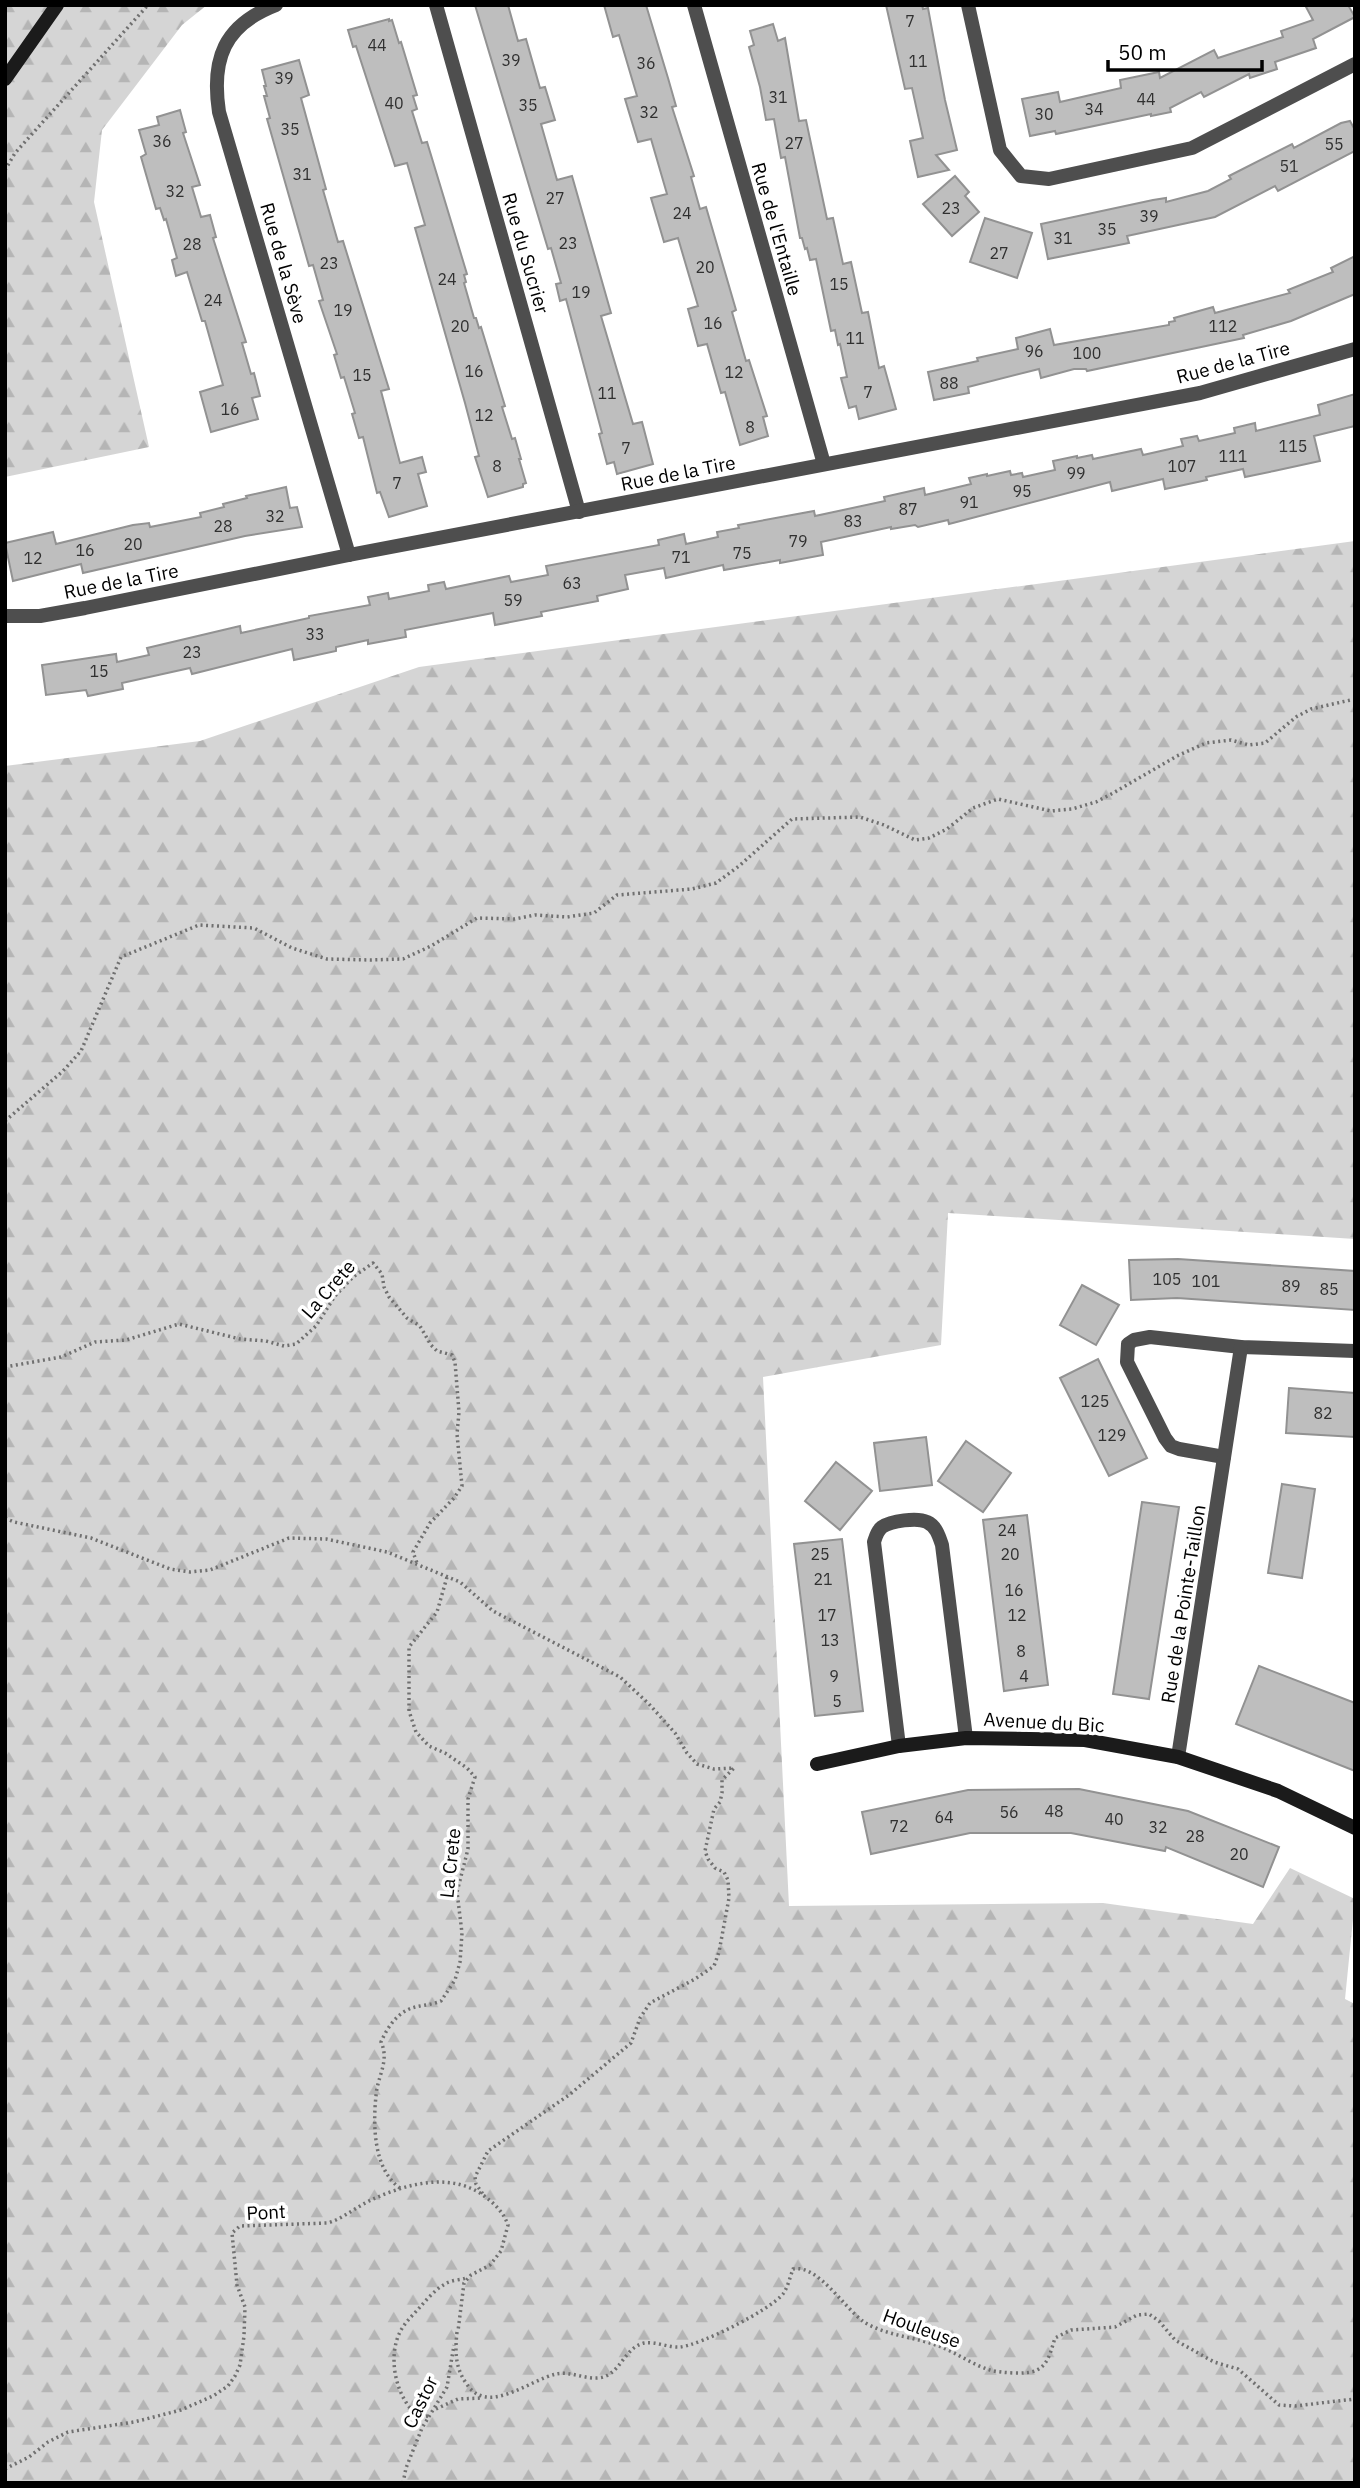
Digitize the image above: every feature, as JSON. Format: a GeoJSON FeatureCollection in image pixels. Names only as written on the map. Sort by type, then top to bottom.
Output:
{"type":"FeatureCollection","features":[{"type":"Feature","properties":{"kind":"street"},"geometry":{"type":"LineString","coordinates":[[5,79],[57,5]]}},
{"type":"Feature","properties":{"kind":"street","name":"Rue de la Sève"},"geometry":{"type":"LineString","coordinates":[[276,5],[261,11],[229,36],[221,53],[216,89],[219,112],[349,555]]}},
{"type":"Feature","properties":{"kind":"street","name":"Rue du Sucrier"},"geometry":{"type":"LineString","coordinates":[[436,5],[579,512]]}},
{"type":"Feature","properties":{"kind":"street","name":"Rue de l'Entaille"},"geometry":{"type":"LineString","coordinates":[[694,5],[824,464]]}},
{"type":"Feature","properties":{"kind":"street"},"geometry":{"type":"LineString","coordinates":[[968,5],[1000,150],[1021,176],[1049,179],[1192,148],[1355,65]]}},
{"type":"Feature","properties":{"kind":"street","name":"Rue de la Tire"},"geometry":{"type":"LineString","coordinates":[[5,616],[40,616],[65,612],[349,555],[1200,393],[1355,349]]}},
{"type":"Feature","properties":{"kind":"street"},"geometry":{"type":"LineString","coordinates":[[1224,1457],[1171,1446],[1127,1362],[1128,1345],[1134,1340],[1150,1337],[1241,1347],[1355,1351]]}},
{"type":"Feature","properties":{"kind":"street","name":"Rue de la Pointe-Taillon"},"geometry":{"type":"LineString","coordinates":[[1178,1757],[1241,1347]]}},
{"type":"Feature","properties":{"kind":"street"},"geometry":{"type":"LineString","coordinates":[[899,1746],[874,1542],[877,1532],[883,1527],[899,1522],[926,1521],[939,1535],[967,1738]]}},
{"type":"Feature","properties":{"kind":"street","name":"Avenue du Bic"},"geometry":{"type":"LineString","coordinates":[[817,1764],[899,1746],[967,1738],[1085,1740],[1178,1757],[1278,1791],[1348,1825],[1355,1836]]}},
{"type":"Feature","properties":{"kind":"path"},"geometry":{"type":"LineString","coordinates":[[5,170],[15,153],[148,5]]}},
{"type":"Feature","properties":{"kind":"path"},"geometry":{"type":"LineString","coordinates":[[5,1121],[55,1079],[81,1051],[121,957],[200,925],[254,929],[292,948],[327,959],[403,959],[431,946],[477,918],[514,919],[535,915],[567,917],[594,914],[617,895],[692,889],[716,883],[792,819],[860,817],[915,840],[929,838],[947,829],[973,808],[998,800],[1051,811],[1072,809],[1105,797],[1177,756],[1206,743],[1231,740],[1249,745],[1265,743],[1296,717],[1311,709],[1355,699]]}},
{"type":"Feature","properties":{"kind":"path","name":"La Crete"},"geometry":{"type":"LineString","coordinates":[[5,1367],[61,1357],[95,1342],[126,1340],[179,1324],[240,1339],[285,1346],[296,1344],[316,1325],[335,1296],[353,1277],[373,1263],[382,1274],[389,1297],[408,1318],[420,1326],[430,1345],[437,1351],[452,1355],[455,1362],[462,1486],[430,1523],[412,1552],[417,1563]]}},
{"type":"Feature","properties":{"kind":"path"},"geometry":{"type":"LineString","coordinates":[[5,1518],[91,1538],[170,1569],[190,1572],[210,1570],[289,1538],[327,1539],[387,1552],[460,1582],[493,1611],[620,1677],[675,1733],[697,1764],[714,1769],[734,1768],[723,1780],[720,1802],[714,1809],[705,1851],[715,1868],[724,1872],[729,1880],[729,1899],[714,1966],[650,2003],[640,2018],[631,2043],[569,2095],[488,2151],[475,2177],[476,2184],[485,2197]]}},
{"type":"Feature","properties":{"kind":"path","name":"La Crete"},"geometry":{"type":"LineString","coordinates":[[400,2188],[393,2184],[382,2162],[373,2127],[385,2050],[381,2042],[386,2030],[399,2016],[409,2008],[441,2001],[455,1980],[460,1962],[462,1933],[457,1892],[468,1849],[468,1799],[475,1777],[445,1753],[429,1746],[416,1732],[409,1711],[409,1647],[438,1612],[447,1577]]}},
{"type":"Feature","properties":{"kind":"path","name":"Pont"},"geometry":{"type":"LineString","coordinates":[[5,2469],[68,2432],[134,2422],[181,2410],[228,2386],[240,2365],[244,2336],[244,2307],[237,2285],[232,2233],[240,2225],[328,2223],[400,2188],[438,2182],[472,2188],[505,2217],[508,2225],[501,2251],[490,2264],[468,2277],[447,2282],[436,2290],[401,2330],[396,2344],[396,2376],[406,2404],[419,2417],[425,2418],[432,2414]]}},
{"type":"Feature","properties":{"kind":"path","name":"Houleuse"},"geometry":{"type":"LineString","coordinates":[[482,2398],[499,2397],[554,2374],[569,2372],[595,2378],[608,2375],[631,2351],[644,2343],[684,2347],[716,2336],[775,2301],[785,2292],[793,2269],[799,2268],[810,2270],[820,2278],[838,2299],[865,2323],[939,2346],[988,2370],[1007,2373],[1037,2371],[1048,2361],[1055,2338],[1071,2330],[1115,2327],[1137,2315],[1149,2314],[1159,2321],[1174,2340],[1214,2362],[1238,2369],[1279,2405],[1295,2406],[1355,2399]]}},
{"type":"Feature","properties":{"kind":"path"},"geometry":{"type":"LineString","coordinates":[[468,2277],[464,2283],[456,2361],[459,2373],[469,2388],[482,2398]]}},
{"type":"Feature","properties":{"kind":"path","name":"Castor"},"geometry":{"type":"LineString","coordinates":[[402,2483],[422,2428],[447,2387],[457,2332]]}},
{"type":"Feature","properties":{"kind":"path"},"geometry":{"type":"LineString","coordinates":[[432,2414],[444,2404],[458,2399],[482,2398]]}},
{"type":"Feature","properties":{"kind":"green space"},"geometry":{"type":"Polygon","coordinates":[[[5,5],[207,5],[182,25],[102,130],[94,202],[149,447],[5,477],[5,5]]]}},
{"type":"Feature","properties":{"kind":"green space"},"geometry":{"type":"Polygon","coordinates":[[[1355,541],[1355,1239],[948,1213],[941,1345],[763,1377],[789,1906],[1103,1903],[1253,1924],[1290,1868],[1355,1899],[1345,1999],[1355,2004],[1355,2483],[5,2483],[5,766],[200,741],[419,667],[1355,541]]]}},
{"type":"Feature","properties":{"kind":"building"},"geometry":{"type":"Polygon","coordinates":[[[475,5],[508,5],[518,41],[526,39],[540,88],[545,87],[555,120],[541,124],[557,180],[572,176],[611,313],[601,316],[633,424],[642,422],[653,464],[617,474],[614,462],[607,464],[599,434],[602,433],[566,299],[560,301],[556,284],[561,283],[551,248],[548,249],[475,5]]]}},
{"type":"Feature","properties":{"kind":"building"},"geometry":{"type":"Polygon","coordinates":[[[604,5],[646,5],[676,106],[672,107],[694,176],[691,177],[700,209],[706,207],[736,310],[732,312],[746,361],[749,360],[767,416],[763,417],[768,436],[740,445],[725,392],[721,393],[707,344],[698,346],[688,309],[698,306],[678,238],[664,242],[651,198],[667,194],[651,139],[638,142],[625,99],[637,96],[619,35],[613,37],[604,5]]]}},
{"type":"Feature","properties":{"kind":"building"},"geometry":{"type":"Polygon","coordinates":[[[886,5],[922,5],[923,9],[928,8],[957,150],[936,155],[949,170],[918,177],[910,141],[923,138],[912,88],[905,89],[886,5]]]}},
{"type":"Feature","properties":{"kind":"building"},"geometry":{"type":"Polygon","coordinates":[[[1305,5],[1348,5],[1355,17],[1313,39],[1316,48],[1275,62],[1277,69],[1250,78],[1249,74],[1204,97],[1201,92],[1170,108],[1171,112],[1056,134],[1055,131],[1030,136],[1022,99],[1058,92],[1060,102],[1121,88],[1120,80],[1159,72],[1160,78],[1214,50],[1218,58],[1283,37],[1281,31],[1313,20],[1305,5]]]}},
{"type":"Feature","properties":{"kind":"building"},"geometry":{"type":"Polygon","coordinates":[[[392,20],[399,43],[401,42],[417,95],[413,96],[417,109],[412,111],[422,143],[427,142],[467,274],[464,275],[464,283],[474,318],[479,328],[481,327],[526,483],[523,487],[488,497],[475,457],[479,456],[465,403],[415,228],[425,225],[407,163],[395,166],[356,46],[353,47],[348,30],[392,20]]]}},
{"type":"Feature","properties":{"kind":"building"},"geometry":{"type":"Polygon","coordinates":[[[773,24],[778,41],[785,38],[799,121],[806,120],[827,219],[833,218],[843,264],[851,262],[862,313],[868,312],[879,368],[884,366],[896,409],[859,419],[856,406],[849,408],[841,378],[847,377],[840,344],[838,345],[835,330],[831,331],[816,259],[810,260],[807,248],[805,249],[800,238],[785,157],[781,158],[774,119],[766,120],[749,47],[754,45],[750,31],[773,24]]]}},
{"type":"Feature","properties":{"kind":"building"},"geometry":{"type":"Polygon","coordinates":[[[299,60],[309,95],[301,98],[326,189],[323,190],[338,242],[343,241],[389,389],[381,391],[400,463],[422,457],[426,472],[418,474],[427,506],[389,517],[380,492],[377,493],[363,437],[359,438],[352,414],[355,413],[344,377],[341,378],[334,355],[337,354],[319,301],[323,300],[313,265],[309,266],[267,119],[270,118],[264,96],[267,96],[262,70],[299,60]]]}},
{"type":"Feature","properties":{"kind":"building"},"geometry":{"type":"Polygon","coordinates":[[[180,110],[186,132],[183,133],[200,185],[192,187],[201,217],[210,215],[216,237],[213,238],[246,342],[242,343],[260,396],[252,398],[258,419],[211,432],[200,392],[223,385],[205,321],[202,321],[187,272],[176,276],[172,260],[177,258],[166,219],[164,220],[160,208],[156,209],[141,157],[146,154],[139,130],[159,125],[157,117],[180,110]]]}},
{"type":"Feature","properties":{"kind":"building"},"geometry":{"type":"Polygon","coordinates":[[[1350,121],[1355,130],[1355,151],[1278,191],[1275,186],[1215,217],[1127,236],[1129,243],[1048,259],[1041,224],[1153,200],[1166,198],[1166,202],[1208,191],[1231,179],[1229,176],[1292,144],[1294,148],[1341,123],[1350,121]]]}},
{"type":"Feature","properties":{"kind":"building"},"geometry":{"type":"Polygon","coordinates":[[[955,176],[969,192],[965,196],[979,212],[952,236],[923,204],[955,176]]]}},
{"type":"Feature","properties":{"kind":"building"},"geometry":{"type":"Polygon","coordinates":[[[985,218],[1032,233],[1017,278],[970,262],[985,218]]]}},
{"type":"Feature","properties":{"kind":"building"},"geometry":{"type":"Polygon","coordinates":[[[1355,256],[1355,294],[1291,321],[1243,335],[1244,338],[1087,371],[1074,369],[1041,378],[1039,369],[968,387],[969,393],[934,400],[928,372],[1018,349],[1016,338],[1050,329],[1054,345],[1169,325],[1169,322],[1175,321],[1174,318],[1213,307],[1215,313],[1290,293],[1288,290],[1333,272],[1331,268],[1355,256]]]}},
{"type":"Feature","properties":{"kind":"building"},"geometry":{"type":"Polygon","coordinates":[[[1355,394],[1355,426],[1314,436],[1320,461],[1245,477],[1243,469],[1165,489],[1163,479],[1112,491],[1110,482],[949,524],[948,520],[918,527],[891,527],[821,542],[823,555],[724,570],[723,565],[666,578],[664,568],[625,575],[628,589],[597,596],[598,601],[541,612],[542,616],[495,625],[493,613],[405,630],[406,637],[368,644],[368,640],[336,647],[336,651],[294,660],[292,649],[192,674],[190,668],[122,683],[123,689],[88,696],[86,690],[46,695],[42,665],[116,654],[117,662],[149,655],[147,648],[240,626],[241,633],[309,616],[370,605],[368,597],[388,593],[389,599],[429,591],[428,585],[444,582],[446,589],[509,576],[511,582],[548,575],[546,566],[659,545],[658,540],[684,534],[686,544],[718,537],[717,532],[739,528],[738,525],[814,511],[815,516],[885,501],[884,497],[924,488],[925,495],[971,484],[969,478],[987,474],[1010,471],[1011,475],[1022,473],[1023,477],[1055,470],[1053,461],[1077,456],[1092,455],[1093,459],[1141,449],[1143,455],[1183,446],[1181,439],[1197,436],[1199,441],[1235,433],[1234,428],[1255,423],[1256,431],[1320,415],[1318,405],[1355,394]]]}},
{"type":"Feature","properties":{"kind":"building"},"geometry":{"type":"Polygon","coordinates":[[[286,487],[290,508],[297,507],[302,527],[245,536],[83,573],[81,564],[13,581],[5,543],[53,532],[56,544],[133,525],[149,523],[150,527],[201,517],[200,513],[224,507],[223,504],[286,487]]]}},
{"type":"Feature","properties":{"kind":"building"},"geometry":{"type":"Polygon","coordinates":[[[1178,1259],[1355,1271],[1355,1310],[1177,1298],[1131,1300],[1129,1260],[1178,1259]]]}},
{"type":"Feature","properties":{"kind":"building"},"geometry":{"type":"Polygon","coordinates":[[[1082,1285],[1119,1305],[1096,1345],[1060,1325],[1082,1285]]]}},
{"type":"Feature","properties":{"kind":"building"},"geometry":{"type":"Polygon","coordinates":[[[1098,1359],[1147,1458],[1109,1476],[1060,1378],[1098,1359]]]}},
{"type":"Feature","properties":{"kind":"building"},"geometry":{"type":"Polygon","coordinates":[[[1289,1388],[1355,1393],[1355,1437],[1286,1433],[1289,1388]]]}},
{"type":"Feature","properties":{"kind":"building"},"geometry":{"type":"Polygon","coordinates":[[[926,1437],[932,1485],[880,1491],[874,1443],[926,1437]]]}},
{"type":"Feature","properties":{"kind":"building"},"geometry":{"type":"Polygon","coordinates":[[[966,1441],[1011,1473],[983,1512],[938,1481],[966,1441]]]}},
{"type":"Feature","properties":{"kind":"building"},"geometry":{"type":"Polygon","coordinates":[[[836,1462],[872,1491],[840,1530],[805,1501],[836,1462]]]}},
{"type":"Feature","properties":{"kind":"building"},"geometry":{"type":"Polygon","coordinates":[[[1282,1484],[1315,1489],[1302,1578],[1268,1573],[1282,1484]]]}},
{"type":"Feature","properties":{"kind":"building"},"geometry":{"type":"Polygon","coordinates":[[[1142,1502],[1179,1507],[1149,1699],[1113,1694],[1142,1502]]]}},
{"type":"Feature","properties":{"kind":"building"},"geometry":{"type":"Polygon","coordinates":[[[1027,1515],[1048,1685],[1004,1691],[983,1520],[1027,1515]]]}},
{"type":"Feature","properties":{"kind":"building"},"geometry":{"type":"Polygon","coordinates":[[[842,1539],[863,1711],[815,1716],[794,1544],[842,1539]]]}},
{"type":"Feature","properties":{"kind":"building"},"geometry":{"type":"Polygon","coordinates":[[[1259,1666],[1355,1703],[1355,1771],[1236,1724],[1259,1666]]]}},
{"type":"Feature","properties":{"kind":"building"},"geometry":{"type":"Polygon","coordinates":[[[1079,1789],[1188,1811],[1279,1847],[1263,1887],[1166,1847],[1165,1851],[1071,1833],[970,1833],[871,1854],[862,1812],[968,1790],[1079,1789]]]}}]}
